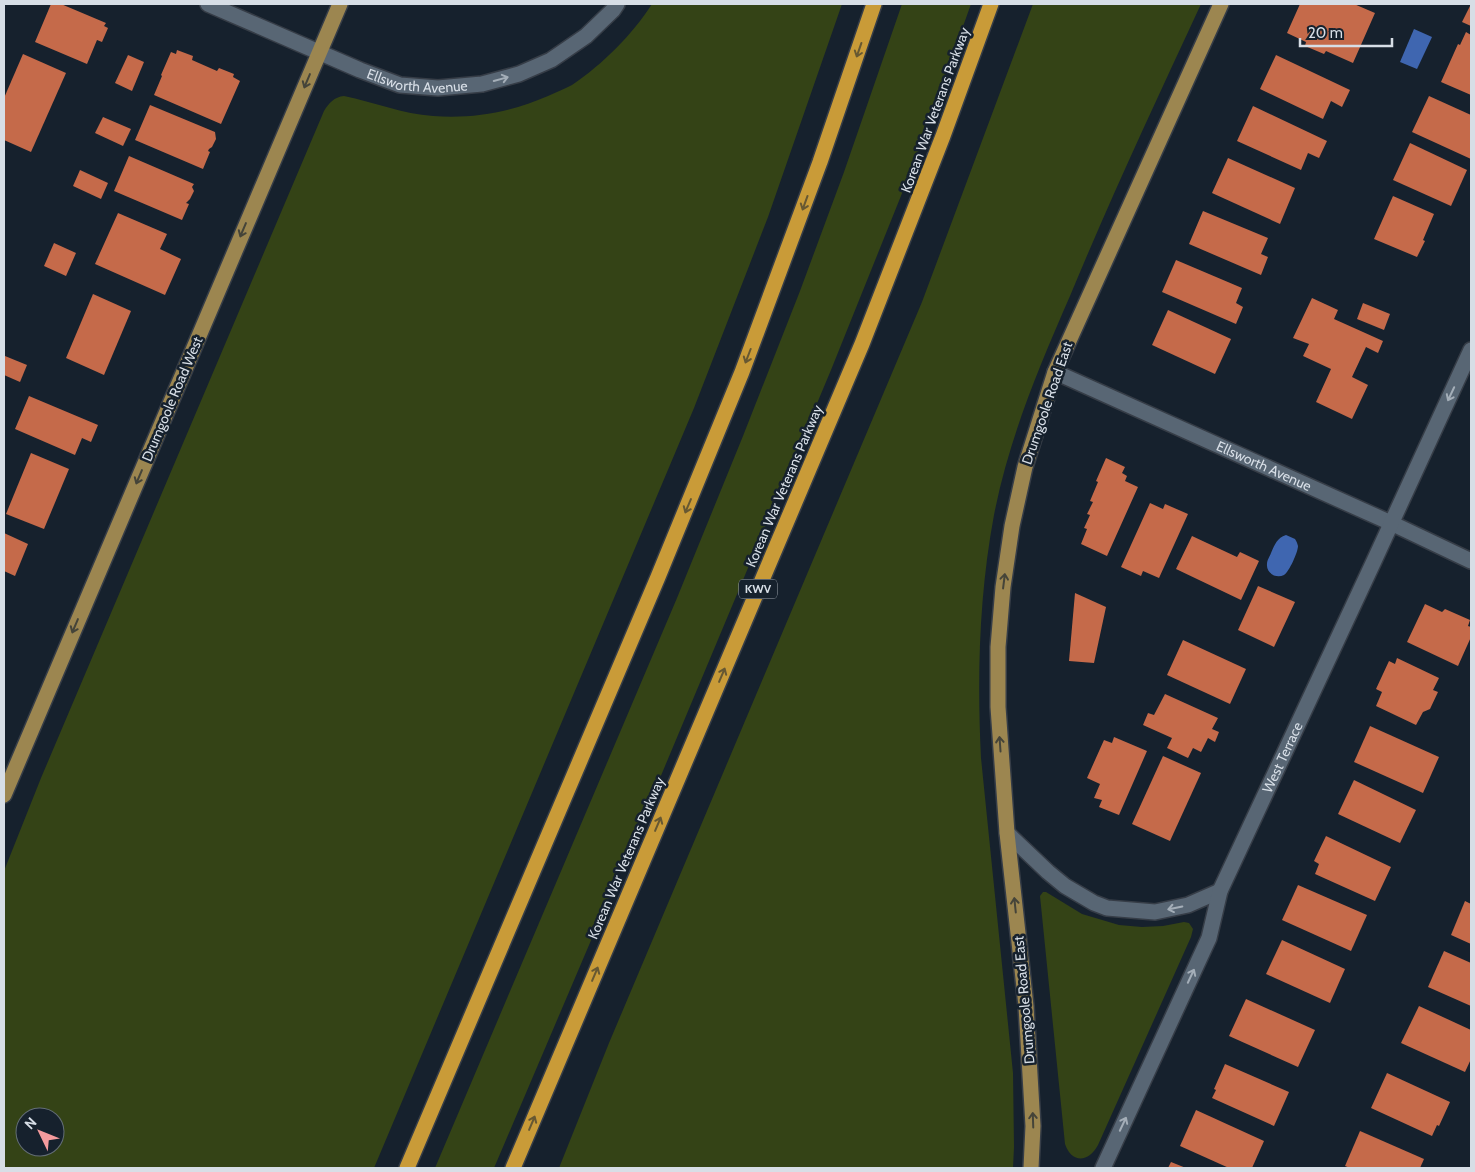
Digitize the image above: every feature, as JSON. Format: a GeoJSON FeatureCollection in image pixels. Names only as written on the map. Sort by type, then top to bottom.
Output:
{"type":"FeatureCollection","features":[{"type":"Feature","properties":{"kind":"highway"},"geometry":{"type":"LineString","coordinates":[[407,1168],[714,441],[782,266],[874,4]]}},
{"type":"Feature","properties":{"kind":"highway","name":"Korean War Veterans Parkway"},"geometry":{"type":"LineString","coordinates":[[512,1168],[862,344],[943,136],[991,4]]}},
{"type":"Feature","properties":{"kind":"main road","name":"Drumgoole Road West"},"geometry":{"type":"LineString","coordinates":[[4,795],[340,4]]}},
{"type":"Feature","properties":{"kind":"main road","name":"Drumgoole Road East"},"geometry":{"type":"LineString","coordinates":[[1031,1168],[1033,1126],[1026,1006],[1007,833],[998,707],[998,647],[1003,587],[1012,526],[1025,467],[1055,372],[1220,4]]}},
{"type":"Feature","properties":{"kind":"street","name":"Ellsworth Avenue"},"geometry":{"type":"LineString","coordinates":[[208,4],[360,70],[400,84],[438,88],[482,84],[519,74],[551,60],[586,36],[617,4]]}},
{"type":"Feature","properties":{"kind":"street","name":"West Terrace"},"geometry":{"type":"LineString","coordinates":[[1103,1168],[1209,938],[1220,891],[1471,350]]}},
{"type":"Feature","properties":{"kind":"street","name":"Ellsworth Avenue"},"geometry":{"type":"LineString","coordinates":[[1055,372],[1391,523],[1471,561]]}},
{"type":"Feature","properties":{"kind":"street"},"geometry":{"type":"LineString","coordinates":[[1007,833],[1065,886],[1094,904],[1107,908],[1155,912],[1188,905],[1220,891]]}},
{"type":"Feature","properties":{"kind":"green space"},"geometry":{"type":"Polygon","coordinates":[[[652,4],[842,4],[768,217],[694,408],[374,1168],[4,1168],[4,871],[41,778],[324,111],[332,101],[344,96],[411,113],[433,116],[478,115],[506,110],[534,102],[572,85],[606,58],[635,27],[652,4]]]}},
{"type":"Feature","properties":{"kind":"green space"},"geometry":{"type":"Polygon","coordinates":[[[902,4],[971,4],[915,161],[831,370],[494,1168],[435,1168],[677,598],[743,436],[844,172],[902,4]]]}},
{"type":"Feature","properties":{"kind":"green space"},"geometry":{"type":"Polygon","coordinates":[[[1033,4],[1201,4],[1118,186],[1036,376],[1016,431],[1000,486],[989,545],[980,636],[981,758],[1013,1073],[1013,1168],[559,1168],[609,1043],[922,302],[1033,4]]]}},
{"type":"Feature","properties":{"kind":"green space"},"geometry":{"type":"Polygon","coordinates":[[[1043,892],[1082,914],[1119,925],[1142,927],[1184,922],[1189,923],[1193,929],[1098,1145],[1090,1155],[1081,1158],[1076,1158],[1072,1155],[1065,1144],[1040,896],[1043,892]]]}},
{"type":"Feature","properties":{"kind":"water"},"geometry":{"type":"Polygon","coordinates":[[[1414,29],[1432,37],[1417,69],[1400,62],[1414,29]]]}},
{"type":"Feature","properties":{"kind":"water"},"geometry":{"type":"Polygon","coordinates":[[[1286,535],[1295,539],[1298,549],[1286,573],[1281,576],[1275,576],[1268,570],[1267,561],[1277,542],[1286,535]]]}},
{"type":"Feature","properties":{"kind":"building"},"geometry":{"type":"Polygon","coordinates":[[[51,4],[61,4],[106,23],[104,26],[108,28],[102,42],[97,40],[87,64],[35,42],[51,4]]]}},
{"type":"Feature","properties":{"kind":"building"},"geometry":{"type":"Polygon","coordinates":[[[1300,4],[1354,4],[1375,13],[1353,63],[1326,51],[1324,54],[1305,46],[1306,42],[1287,33],[1300,4]]]}},
{"type":"Feature","properties":{"kind":"building"},"geometry":{"type":"Polygon","coordinates":[[[1471,4],[1471,26],[1462,22],[1471,4]]]}},
{"type":"Feature","properties":{"kind":"building"},"geometry":{"type":"Polygon","coordinates":[[[1466,32],[1471,35],[1471,95],[1441,82],[1458,44],[1460,45],[1466,32]]]}},
{"type":"Feature","properties":{"kind":"building"},"geometry":{"type":"Polygon","coordinates":[[[177,50],[193,56],[192,60],[217,71],[219,68],[234,74],[233,77],[240,81],[221,124],[154,95],[171,52],[176,54],[177,50]]]}},
{"type":"Feature","properties":{"kind":"building"},"geometry":{"type":"Polygon","coordinates":[[[23,54],[66,73],[31,152],[4,140],[4,98],[23,54]]]}},
{"type":"Feature","properties":{"kind":"building"},"geometry":{"type":"Polygon","coordinates":[[[128,55],[144,62],[132,91],[115,83],[128,55]]]}},
{"type":"Feature","properties":{"kind":"building"},"geometry":{"type":"Polygon","coordinates":[[[1276,55],[1350,90],[1342,107],[1331,101],[1323,119],[1260,89],[1276,55]]]}},
{"type":"Feature","properties":{"kind":"building"},"geometry":{"type":"Polygon","coordinates":[[[1429,96],[1471,115],[1471,159],[1412,132],[1429,96]]]}},
{"type":"Feature","properties":{"kind":"building"},"geometry":{"type":"Polygon","coordinates":[[[150,105],[215,132],[216,139],[208,151],[210,152],[203,169],[135,140],[150,105]]]}},
{"type":"Feature","properties":{"kind":"building"},"geometry":{"type":"Polygon","coordinates":[[[1253,106],[1327,141],[1319,158],[1308,153],[1301,170],[1237,141],[1253,106]]]}},
{"type":"Feature","properties":{"kind":"building"},"geometry":{"type":"Polygon","coordinates":[[[103,117],[131,129],[123,146],[95,133],[103,117]]]}},
{"type":"Feature","properties":{"kind":"building"},"geometry":{"type":"Polygon","coordinates":[[[1410,143],[1467,170],[1451,206],[1393,180],[1410,143]]]}},
{"type":"Feature","properties":{"kind":"building"},"geometry":{"type":"Polygon","coordinates":[[[129,156],[194,184],[192,187],[194,191],[186,203],[189,204],[182,220],[114,191],[129,156]]]}},
{"type":"Feature","properties":{"kind":"building"},"geometry":{"type":"Polygon","coordinates":[[[1228,158],[1295,188],[1280,224],[1212,193],[1228,158]]]}},
{"type":"Feature","properties":{"kind":"building"},"geometry":{"type":"Polygon","coordinates":[[[80,170],[108,183],[101,199],[73,186],[80,170]]]}},
{"type":"Feature","properties":{"kind":"building"},"geometry":{"type":"Polygon","coordinates":[[[1393,196],[1434,214],[1423,240],[1425,241],[1417,257],[1374,239],[1393,196]]]}},
{"type":"Feature","properties":{"kind":"building"},"geometry":{"type":"Polygon","coordinates":[[[1203,211],[1268,238],[1261,254],[1268,257],[1261,275],[1189,244],[1203,211]]]}},
{"type":"Feature","properties":{"kind":"building"},"geometry":{"type":"Polygon","coordinates":[[[118,213],[167,234],[160,249],[181,259],[165,295],[95,264],[118,213]]]}},
{"type":"Feature","properties":{"kind":"building"},"geometry":{"type":"Polygon","coordinates":[[[54,243],[76,253],[66,276],[44,266],[54,243]]]}},
{"type":"Feature","properties":{"kind":"building"},"geometry":{"type":"Polygon","coordinates":[[[1176,260],[1242,288],[1236,303],[1243,307],[1236,324],[1162,292],[1176,260]]]}},
{"type":"Feature","properties":{"kind":"building"},"geometry":{"type":"Polygon","coordinates":[[[93,294],[131,311],[104,375],[66,358],[93,294]]]}},
{"type":"Feature","properties":{"kind":"building"},"geometry":{"type":"Polygon","coordinates":[[[1312,298],[1338,310],[1334,319],[1383,341],[1378,353],[1366,347],[1352,377],[1368,385],[1352,419],[1316,402],[1331,369],[1303,356],[1309,344],[1293,338],[1312,298]]]}},
{"type":"Feature","properties":{"kind":"building"},"geometry":{"type":"Polygon","coordinates":[[[1363,303],[1390,314],[1384,330],[1357,319],[1363,303]]]}},
{"type":"Feature","properties":{"kind":"building"},"geometry":{"type":"Polygon","coordinates":[[[1168,310],[1231,339],[1215,374],[1152,345],[1168,310]]]}},
{"type":"Feature","properties":{"kind":"building"},"geometry":{"type":"Polygon","coordinates":[[[5,356],[27,365],[20,382],[4,375],[5,356]]]}},
{"type":"Feature","properties":{"kind":"building"},"geometry":{"type":"Polygon","coordinates":[[[29,396],[98,425],[91,442],[82,438],[75,455],[15,429],[29,396]]]}},
{"type":"Feature","properties":{"kind":"building"},"geometry":{"type":"Polygon","coordinates":[[[31,453],[69,469],[44,529],[6,514],[31,453]]]}},
{"type":"Feature","properties":{"kind":"building"},"geometry":{"type":"Polygon","coordinates":[[[1106,458],[1125,467],[1122,473],[1127,476],[1125,481],[1138,487],[1107,556],[1081,544],[1087,529],[1084,528],[1090,515],[1087,514],[1093,502],[1090,501],[1106,458]]]}},
{"type":"Feature","properties":{"kind":"building"},"geometry":{"type":"Polygon","coordinates":[[[1150,503],[1163,509],[1165,504],[1188,514],[1159,578],[1143,571],[1141,576],[1121,567],[1150,503]]]}},
{"type":"Feature","properties":{"kind":"building"},"geometry":{"type":"Polygon","coordinates":[[[4,533],[28,544],[15,576],[4,571],[4,533]]]}},
{"type":"Feature","properties":{"kind":"building"},"geometry":{"type":"Polygon","coordinates":[[[1192,536],[1237,557],[1240,552],[1259,561],[1241,600],[1176,569],[1192,536]]]}},
{"type":"Feature","properties":{"kind":"building"},"geometry":{"type":"Polygon","coordinates":[[[1258,586],[1295,602],[1274,647],[1238,630],[1258,586]]]}},
{"type":"Feature","properties":{"kind":"building"},"geometry":{"type":"Polygon","coordinates":[[[1075,593],[1106,607],[1094,663],[1069,661],[1075,593]]]}},
{"type":"Feature","properties":{"kind":"building"},"geometry":{"type":"Polygon","coordinates":[[[1425,604],[1442,612],[1445,609],[1470,620],[1468,626],[1471,627],[1471,637],[1458,666],[1407,642],[1425,604]]]}},
{"type":"Feature","properties":{"kind":"building"},"geometry":{"type":"Polygon","coordinates":[[[1183,640],[1246,669],[1230,704],[1167,675],[1183,640]]]}},
{"type":"Feature","properties":{"kind":"building"},"geometry":{"type":"Polygon","coordinates":[[[1397,658],[1439,678],[1433,690],[1438,692],[1430,709],[1423,712],[1416,725],[1376,706],[1382,692],[1376,689],[1389,661],[1395,664],[1397,658]]]}},
{"type":"Feature","properties":{"kind":"building"},"geometry":{"type":"Polygon","coordinates":[[[1165,694],[1218,718],[1212,729],[1219,732],[1215,742],[1208,738],[1201,752],[1193,748],[1188,758],[1167,748],[1172,738],[1143,725],[1148,713],[1154,715],[1165,694]]]}},
{"type":"Feature","properties":{"kind":"building"},"geometry":{"type":"Polygon","coordinates":[[[1370,726],[1439,757],[1423,793],[1354,762],[1370,726]]]}},
{"type":"Feature","properties":{"kind":"building"},"geometry":{"type":"Polygon","coordinates":[[[1114,737],[1147,751],[1119,815],[1099,807],[1102,800],[1094,798],[1100,784],[1087,778],[1104,740],[1112,743],[1114,737]]]}},
{"type":"Feature","properties":{"kind":"building"},"geometry":{"type":"Polygon","coordinates":[[[1163,756],[1201,773],[1170,841],[1132,824],[1163,756]]]}},
{"type":"Feature","properties":{"kind":"building"},"geometry":{"type":"Polygon","coordinates":[[[1354,780],[1416,810],[1400,843],[1338,814],[1354,780]]]}},
{"type":"Feature","properties":{"kind":"building"},"geometry":{"type":"Polygon","coordinates":[[[1326,836],[1391,867],[1375,901],[1315,874],[1319,864],[1314,861],[1326,836]]]}},
{"type":"Feature","properties":{"kind":"building"},"geometry":{"type":"Polygon","coordinates":[[[1298,885],[1367,915],[1351,951],[1282,920],[1298,885]]]}},
{"type":"Feature","properties":{"kind":"building"},"geometry":{"type":"Polygon","coordinates":[[[1465,901],[1471,904],[1471,944],[1451,935],[1465,901]]]}},
{"type":"Feature","properties":{"kind":"building"},"geometry":{"type":"Polygon","coordinates":[[[1282,940],[1345,969],[1330,1003],[1266,974],[1282,940]]]}},
{"type":"Feature","properties":{"kind":"building"},"geometry":{"type":"Polygon","coordinates":[[[1444,951],[1471,963],[1471,1006],[1428,987],[1444,951]]]}},
{"type":"Feature","properties":{"kind":"building"},"geometry":{"type":"Polygon","coordinates":[[[1246,999],[1315,1030],[1298,1067],[1229,1036],[1246,999]]]}},
{"type":"Feature","properties":{"kind":"building"},"geometry":{"type":"Polygon","coordinates":[[[1419,1006],[1471,1030],[1471,1059],[1465,1072],[1401,1043],[1419,1006]]]}},
{"type":"Feature","properties":{"kind":"building"},"geometry":{"type":"Polygon","coordinates":[[[1225,1064],[1289,1092],[1274,1126],[1212,1098],[1225,1064]]]}},
{"type":"Feature","properties":{"kind":"building"},"geometry":{"type":"Polygon","coordinates":[[[1387,1073],[1450,1102],[1439,1126],[1437,1125],[1432,1136],[1371,1108],[1387,1073]]]}},
{"type":"Feature","properties":{"kind":"building"},"geometry":{"type":"Polygon","coordinates":[[[1196,1110],[1264,1141],[1252,1168],[1229,1168],[1180,1146],[1196,1110]]]}},
{"type":"Feature","properties":{"kind":"building"},"geometry":{"type":"Polygon","coordinates":[[[1360,1131],[1424,1159],[1420,1168],[1350,1168],[1345,1166],[1360,1131]]]}},
{"type":"Feature","properties":{"kind":"building"},"geometry":{"type":"Polygon","coordinates":[[[1171,1162],[1186,1168],[1168,1168],[1171,1162]]]}}]}
